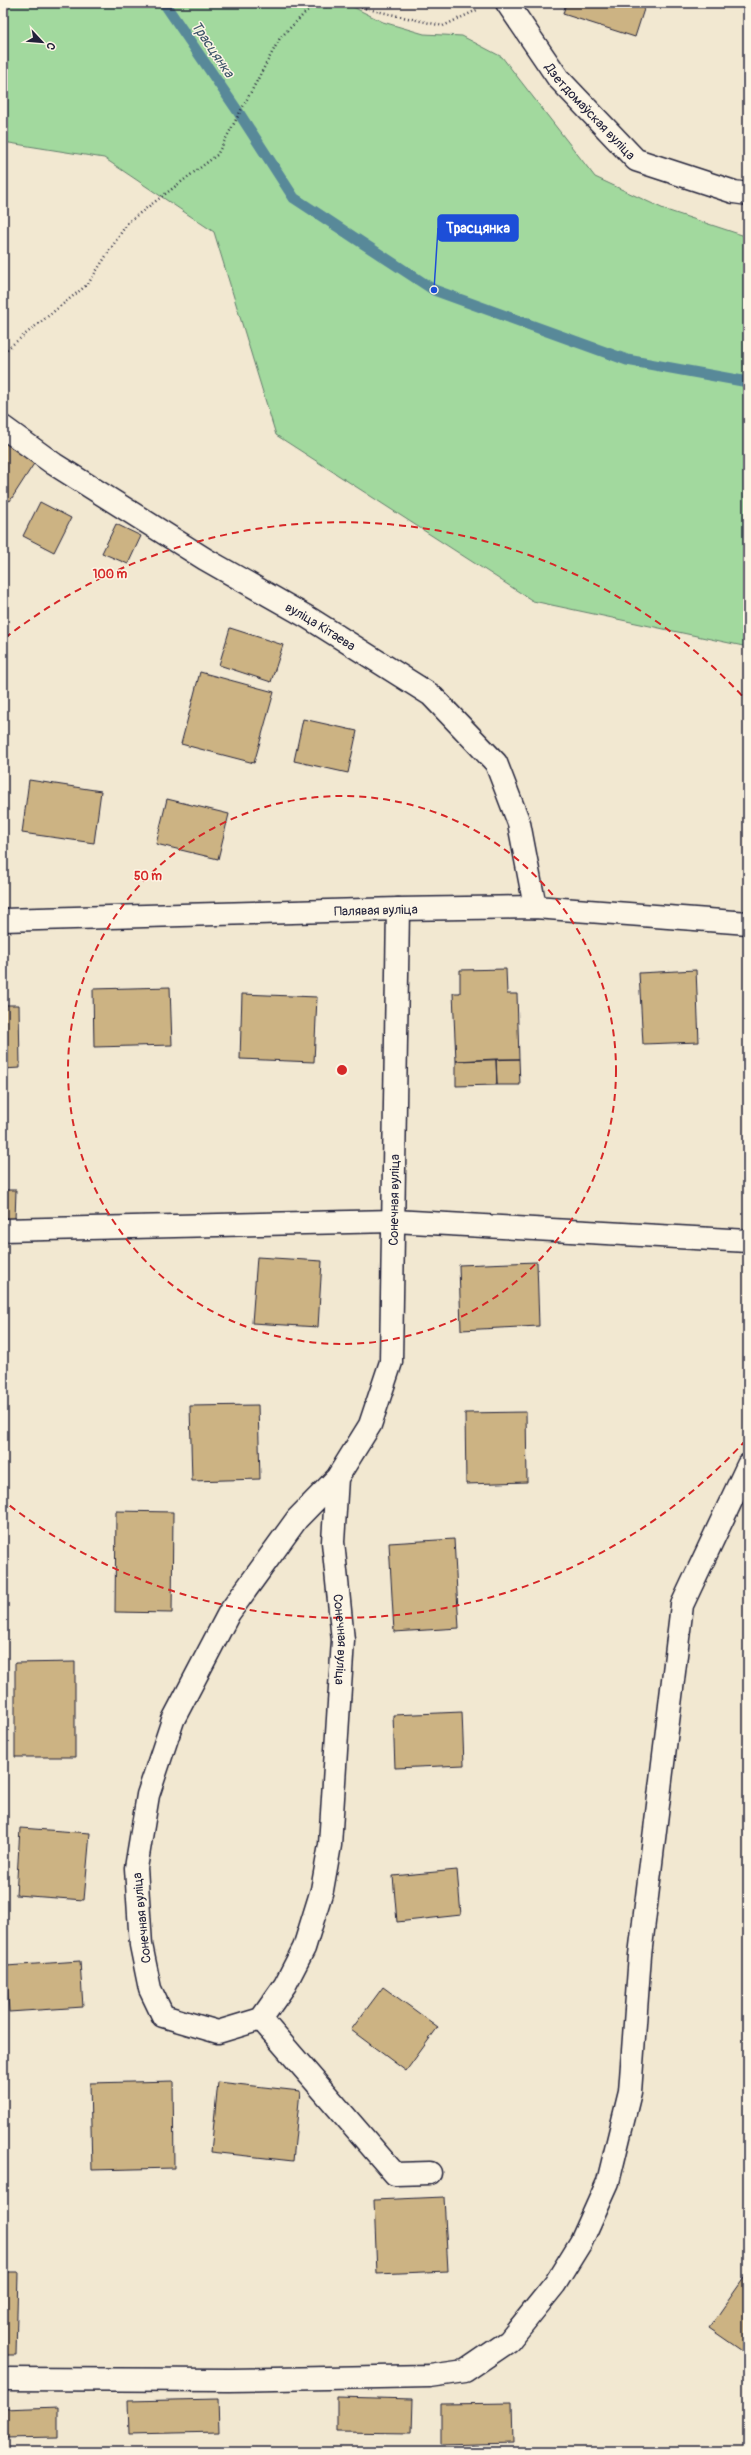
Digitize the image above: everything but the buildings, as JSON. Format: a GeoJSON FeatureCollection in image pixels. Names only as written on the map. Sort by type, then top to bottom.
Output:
{"type":"FeatureCollection","features":[{"type":"Feature","properties":{"kind":"street","name":"Дзетдомаўская вуліца"},"geometry":{"type":"LineString","coordinates":[[507,3],[558,78],[636,160],[734,192],[748,194]]}},
{"type":"Feature","properties":{"kind":"street","name":"вуліца Кітаева"},"geometry":{"type":"LineString","coordinates":[[3,427],[54,464],[205,559],[309,618],[431,695],[496,763],[520,823],[535,907]]}},
{"type":"Feature","properties":{"kind":"street","name":"Палявая вуліца"},"geometry":{"type":"LineString","coordinates":[[3,920],[398,909],[535,907],[748,923]]}},
{"type":"Feature","properties":{"kind":"street","name":"Сонечная вуліца"},"geometry":{"type":"LineString","coordinates":[[337,1478],[333,1542],[344,1640],[330,1844],[322,1890],[304,1948],[285,1985],[261,2020],[218,2032],[163,2016],[150,1989],[141,1945],[136,1868],[148,1795],[177,1713],[229,1613],[297,1519],[337,1478],[370,1425],[391,1362],[398,909]]}},
{"type":"Feature","properties":{"kind":"street"},"geometry":{"type":"LineString","coordinates":[[3,1230],[394,1221],[748,1241]]}},
{"type":"Feature","properties":{"kind":"street"},"geometry":{"type":"LineString","coordinates":[[3,2379],[230,2380],[430,2376],[465,2371],[509,2341],[514,2335],[555,2284],[581,2242],[608,2182],[630,2092],[640,1955],[682,1605],[748,1465]]}},
{"type":"Feature","properties":{"kind":"street"},"geometry":{"type":"LineString","coordinates":[[261,2020],[395,2174],[430,2173]]}},
{"type":"Feature","properties":{"kind":"path"},"geometry":{"type":"LineString","coordinates":[[3,350],[7,349],[88,284],[128,222],[217,155],[280,38],[310,8],[311,3]]}},
{"type":"Feature","properties":{"kind":"path"},"geometry":{"type":"LineString","coordinates":[[310,8],[350,5],[443,26],[479,10]]}},
{"type":"Feature","properties":{"kind":"green space"},"geometry":{"type":"Polygon","coordinates":[[[3,3],[345,3],[383,22],[424,34],[462,36],[502,57],[595,177],[666,210],[748,237],[748,647],[533,601],[276,435],[214,232],[104,158],[3,142],[3,3]]]}},
{"type":"Feature","properties":{"kind":"waterway","name":"Трасцянка"},"geometry":{"type":"LineString","coordinates":[[164,3],[239,113],[294,198],[434,290],[627,360],[748,382]]}},
{"type":"Feature","properties":{"kind":"place","name":"Трасцянка"},"geometry":{"type":"Point","coordinates":[434,290]}}]}
